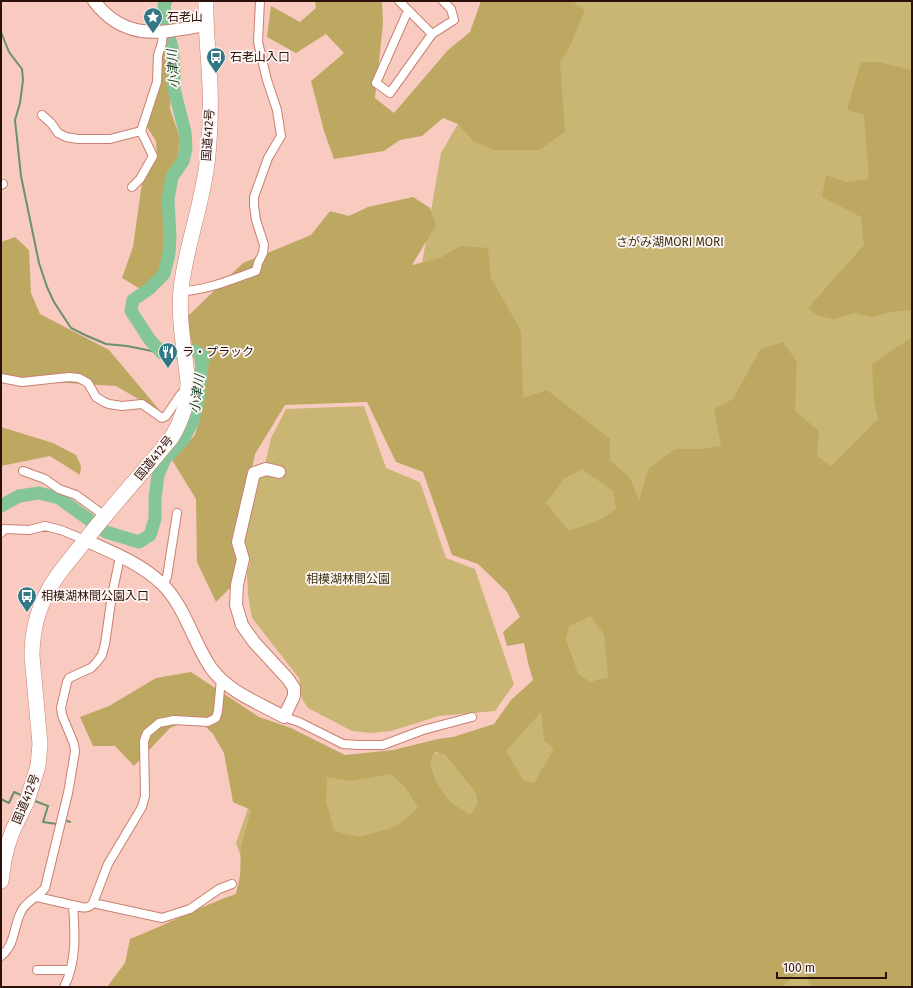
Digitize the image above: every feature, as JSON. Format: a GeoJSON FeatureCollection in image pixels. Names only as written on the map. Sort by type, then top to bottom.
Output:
{"type":"FeatureCollection","features":[{"type":"Feature","properties":{"kind":"highway","name":"国道412号"},"geometry":{"type":"LineString","coordinates":[[1,882],[8,844],[13,830],[28,801],[38,766],[40,744],[32,656],[33,632],[41,606],[56,576],[172,437],[179,425],[184,410],[188,390],[180,319],[181,291],[208,158],[210,132],[210,86],[206,1]]}},
{"type":"Feature","properties":{"kind":"street"},"geometry":{"type":"LineString","coordinates":[[94,1],[109,18],[131,29],[146,32],[164,32],[206,25]]}},
{"type":"Feature","properties":{"kind":"street"},"geometry":{"type":"LineString","coordinates":[[181,291],[211,286],[256,271],[258,262],[263,253],[264,245],[256,220],[254,197],[268,158],[281,136],[277,110],[267,80],[258,42],[260,1]]}},
{"type":"Feature","properties":{"kind":"street"},"geometry":{"type":"LineString","coordinates":[[399,1],[432,34]]}},
{"type":"Feature","properties":{"kind":"street"},"geometry":{"type":"LineString","coordinates":[[409,12],[406,15],[376,83],[390,93],[432,34],[454,20],[451,9],[443,1]]}},
{"type":"Feature","properties":{"kind":"street"},"geometry":{"type":"LineString","coordinates":[[132,187],[140,179],[153,156],[141,131],[157,82],[158,55],[164,32]]}},
{"type":"Feature","properties":{"kind":"street"},"geometry":{"type":"LineString","coordinates":[[42,115],[51,123],[58,134],[78,139],[110,139],[141,131]]}},
{"type":"Feature","properties":{"kind":"street"},"geometry":{"type":"LineString","coordinates":[[1,378],[22,382],[69,377],[79,378],[88,383],[94,394],[104,402],[122,406],[142,404],[162,418],[166,416],[180,394],[188,390]]}},
{"type":"Feature","properties":{"kind":"street"},"geometry":{"type":"LineString","coordinates":[[280,472],[266,469],[254,473],[238,542],[243,559],[237,585],[236,605],[242,625],[254,642],[288,679],[294,688],[294,696],[284,717]]}},
{"type":"Feature","properties":{"kind":"street"},"geometry":{"type":"LineString","coordinates":[[23,471],[45,479],[59,489],[76,495],[96,527],[120,557],[143,569],[163,584],[174,599],[211,668],[221,679],[237,691],[284,717],[299,722],[343,744],[359,745],[383,745],[423,730],[472,717]]}},
{"type":"Feature","properties":{"kind":"street"},"geometry":{"type":"LineString","coordinates":[[163,584],[167,577],[177,513]]}},
{"type":"Feature","properties":{"kind":"street"},"geometry":{"type":"LineString","coordinates":[[1,533],[4,529],[28,530],[44,526],[61,530],[96,527]]}},
{"type":"Feature","properties":{"kind":"street"},"geometry":{"type":"LineString","coordinates":[[1,956],[8,949],[13,938],[21,911],[28,902],[37,897],[45,888],[68,793],[75,752],[74,744],[62,715],[61,708],[67,682],[70,678],[91,668],[102,655],[120,557]]}},
{"type":"Feature","properties":{"kind":"street"},"geometry":{"type":"LineString","coordinates":[[37,897],[87,908],[93,903],[108,864],[142,807],[145,796],[144,741],[147,733],[159,723],[174,720],[208,722],[216,718],[218,712],[221,679]]}},
{"type":"Feature","properties":{"kind":"street"},"geometry":{"type":"LineString","coordinates":[[93,903],[162,918],[190,909],[219,889],[232,884]]}},
{"type":"Feature","properties":{"kind":"street"},"geometry":{"type":"LineString","coordinates":[[64,987],[68,979],[75,938],[73,905]]}},
{"type":"Feature","properties":{"kind":"street"},"geometry":{"type":"LineString","coordinates":[[37,970],[70,970]]}},
{"type":"Feature","properties":{"kind":"green space","name":"さがみ湖MORI MORI"},"geometry":{"type":"Polygon","coordinates":[[[480,1],[912,1],[912,420],[894,987],[167,987],[249,880],[236,843],[261,771],[342,768],[474,747],[544,689],[419,281],[441,153],[496,59],[480,1]]]}},
{"type":"Feature","properties":{"kind":"green space","name":"相模湖林間公園"},"geometry":{"type":"Polygon","coordinates":[[[364,406],[386,468],[420,482],[446,558],[475,569],[514,684],[495,711],[439,716],[391,731],[371,733],[352,731],[308,708],[302,699],[299,678],[252,618],[248,595],[247,573],[250,563],[240,542],[256,480],[263,473],[271,438],[286,409],[364,406]]]}},
{"type":"Feature","properties":{"kind":"shaded area"},"geometry":{"type":"Polygon","coordinates":[[[315,1],[382,1],[383,24],[375,98],[394,113],[448,50],[470,32],[481,1],[571,1],[585,10],[570,46],[560,63],[565,132],[539,150],[495,150],[474,142],[458,124],[443,118],[422,136],[400,140],[384,151],[334,159],[324,131],[311,81],[344,53],[326,34],[296,53],[267,37],[271,6],[300,22],[316,8],[315,1]]]}},
{"type":"Feature","properties":{"kind":"shaded area"},"geometry":{"type":"Polygon","coordinates":[[[166,45],[171,82],[170,109],[180,138],[178,157],[166,186],[164,217],[167,249],[161,274],[140,289],[122,278],[133,247],[143,176],[157,158],[156,141],[145,124],[159,55],[166,45]]]}},
{"type":"Feature","properties":{"kind":"shaded area"},"geometry":{"type":"Polygon","coordinates":[[[861,62],[879,62],[912,70],[912,310],[891,312],[872,317],[855,313],[834,319],[818,316],[808,308],[864,245],[861,217],[822,197],[826,175],[846,182],[869,179],[864,115],[847,110],[861,62]]]}},
{"type":"Feature","properties":{"kind":"shaded area"},"geometry":{"type":"Polygon","coordinates":[[[413,197],[430,208],[436,225],[412,265],[440,258],[460,246],[488,248],[491,278],[521,331],[523,398],[547,390],[610,439],[610,460],[630,478],[639,501],[648,469],[675,449],[703,449],[721,446],[714,409],[733,399],[760,350],[783,342],[797,362],[795,411],[819,431],[817,456],[831,466],[878,419],[874,400],[872,364],[912,337],[912,987],[811,987],[802,966],[783,987],[107,987],[125,963],[130,939],[209,904],[236,894],[240,876],[241,847],[251,810],[233,802],[224,753],[213,734],[196,717],[170,728],[134,766],[115,746],[93,746],[80,717],[109,706],[156,678],[191,672],[259,717],[291,728],[345,755],[393,750],[438,739],[453,737],[494,724],[511,700],[533,680],[524,643],[507,646],[503,632],[520,617],[507,592],[478,564],[452,555],[423,472],[396,462],[367,402],[285,405],[255,454],[237,543],[242,557],[230,588],[216,602],[197,562],[196,499],[172,460],[195,435],[203,408],[187,317],[243,263],[311,235],[330,211],[349,216],[368,207],[413,197]],[[582,469],[565,478],[546,503],[568,530],[593,522],[616,509],[613,491],[582,469]],[[590,616],[569,626],[566,639],[578,674],[590,682],[608,677],[604,634],[590,616]],[[541,712],[506,751],[524,781],[534,783],[554,749],[544,740],[541,712]],[[435,752],[430,762],[435,780],[450,802],[470,815],[478,804],[476,793],[445,754],[435,752]],[[391,774],[351,781],[327,777],[326,801],[334,831],[358,837],[392,828],[405,820],[418,808],[406,788],[391,774]]]}},
{"type":"Feature","properties":{"kind":"shaded area"},"geometry":{"type":"Polygon","coordinates":[[[15,237],[29,250],[31,293],[40,314],[109,350],[161,412],[116,386],[1,379],[1,242],[15,237]]]}},
{"type":"Feature","properties":{"kind":"shaded area"},"geometry":{"type":"Polygon","coordinates":[[[1,427],[53,443],[76,455],[81,466],[80,475],[50,456],[1,466],[1,427]]]}},
{"type":"Feature","properties":{"kind":"waterway","name":"小津川"},"geometry":{"type":"LineString","coordinates":[[1,506],[19,496],[39,493],[59,498],[106,532],[139,542],[150,535],[155,519],[155,498],[158,475],[165,459],[183,440],[193,421],[198,400],[203,356],[195,351],[162,353],[150,340],[131,311],[133,300],[149,289],[164,274],[169,254],[170,236],[168,199],[172,177],[183,161],[186,149],[185,132],[174,89],[172,47],[167,30],[164,5],[166,1]]}},
{"type":"Feature","properties":{"kind":"waterway"},"geometry":{"type":"LineString","coordinates":[[1,32],[9,52],[22,69],[23,80],[20,103],[15,120],[21,176],[39,263],[54,302],[71,328],[85,335],[106,344],[127,346],[162,353]]}},
{"type":"Feature","properties":{"kind":"waterway"},"geometry":{"type":"LineString","coordinates":[[1,799],[9,803],[14,792],[21,795]]}},
{"type":"Feature","properties":{"kind":"waterway"},"geometry":{"type":"LineString","coordinates":[[35,801],[48,806],[43,822],[57,824]]}},
{"type":"Feature","properties":{"kind":"waterway"},"geometry":{"type":"LineString","coordinates":[[65,820],[70,822]]}},
{"type":"Feature","properties":{"kind":"place","name":"石老山"},"geometry":{"type":"Point","coordinates":[153,34]}},
{"type":"Feature","properties":{"kind":"place","name":"石老山入口"},"geometry":{"type":"Point","coordinates":[216,74]}},
{"type":"Feature","properties":{"kind":"place","name":"ラ・プラック"},"geometry":{"type":"Point","coordinates":[168,369]}},
{"type":"Feature","properties":{"kind":"place","name":"相模湖林間公園入口"},"geometry":{"type":"Point","coordinates":[27,613]}}]}
